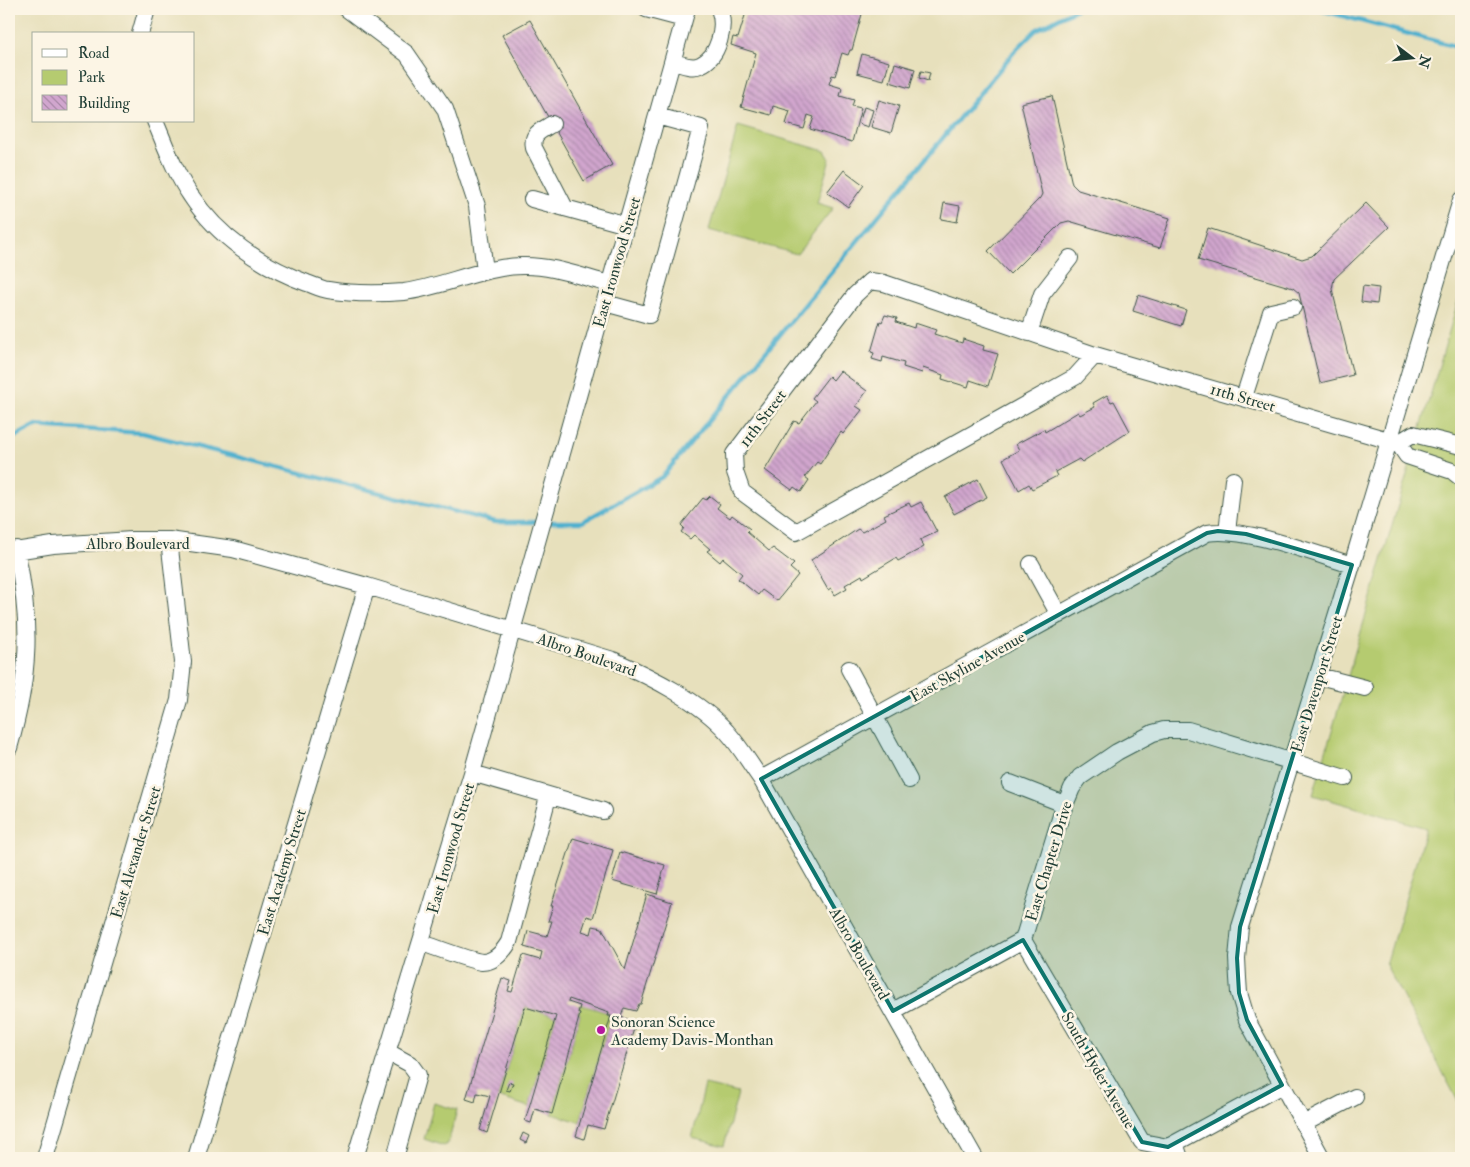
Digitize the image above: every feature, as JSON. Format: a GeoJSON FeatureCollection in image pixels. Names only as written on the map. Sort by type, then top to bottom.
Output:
{"type":"FeatureCollection","features":[{"type":"Feature","properties":{"kind":"street"},"geometry":{"type":"LineString","coordinates":[[141,32],[147,9]]}},
{"type":"Feature","properties":{"kind":"street"},"geometry":{"type":"LineString","coordinates":[[347,9],[407,54],[445,109],[477,206],[485,271]]}},
{"type":"Feature","properties":{"kind":"street"},"geometry":{"type":"LineString","coordinates":[[646,9],[686,14]]}},
{"type":"Feature","properties":{"kind":"street"},"geometry":{"type":"LineString","coordinates":[[673,62],[700,66],[708,59],[720,38],[722,27],[719,9]]}},
{"type":"Feature","properties":{"kind":"street","name":"East Ironwood Street"},"geometry":{"type":"LineString","coordinates":[[355,1158],[422,943],[472,773],[686,14]]}},
{"type":"Feature","properties":{"kind":"street"},"geometry":{"type":"LineString","coordinates":[[605,304],[649,316],[701,128],[657,116]]}},
{"type":"Feature","properties":{"kind":"street"},"geometry":{"type":"LineString","coordinates":[[155,122],[174,165],[201,211],[223,235],[248,254],[290,277],[326,290],[372,293],[404,292],[485,271],[521,266],[549,268],[610,284]]}},
{"type":"Feature","properties":{"kind":"street"},"geometry":{"type":"LineString","coordinates":[[552,124],[534,136],[532,140],[534,148],[565,208]]}},
{"type":"Feature","properties":{"kind":"street"},"geometry":{"type":"LineString","coordinates":[[532,198],[627,225]]}},
{"type":"Feature","properties":{"kind":"street","name":"East Davenport Street"},"geometry":{"type":"LineString","coordinates":[[1322,1158],[1247,1020],[1239,993],[1237,958],[1240,927],[1352,565],[1394,442],[1456,237],[1461,200]]}},
{"type":"Feature","properties":{"kind":"street"},"geometry":{"type":"LineString","coordinates":[[1029,333],[1042,294],[1070,258]]}},
{"type":"Feature","properties":{"kind":"street","name":"11th Street"},"geometry":{"type":"LineString","coordinates":[[1095,355],[1075,377],[796,532],[742,492],[735,472],[734,454],[855,295],[870,281],[884,283],[1095,355],[1394,442]]}},
{"type":"Feature","properties":{"kind":"street"},"geometry":{"type":"LineString","coordinates":[[1244,397],[1271,312],[1293,306]]}},
{"type":"Feature","properties":{"kind":"street"},"geometry":{"type":"LineString","coordinates":[[1461,446],[1413,434],[1394,442],[1407,456],[1452,471],[1461,478]]}},
{"type":"Feature","properties":{"kind":"street"},"geometry":{"type":"LineString","coordinates":[[1227,532],[1234,480]]}},
{"type":"Feature","properties":{"kind":"street","name":"East Skyline Avenue"},"geometry":{"type":"LineString","coordinates":[[761,779],[1207,533],[1227,532],[1246,534],[1352,565]]}},
{"type":"Feature","properties":{"kind":"street","name":"Albro Boulevard"},"geometry":{"type":"LineString","coordinates":[[12,551],[95,541],[169,540],[233,549],[367,586],[613,660],[643,673],[688,700],[727,731],[761,779],[975,1158]]}},
{"type":"Feature","properties":{"kind":"street","name":"East Alexander Street"},"geometry":{"type":"LineString","coordinates":[[45,1158],[179,700],[183,662],[169,540]]}},
{"type":"Feature","properties":{"kind":"street"},"geometry":{"type":"LineString","coordinates":[[9,748],[24,688],[28,654],[25,600],[12,551]]}},
{"type":"Feature","properties":{"kind":"street"},"geometry":{"type":"LineString","coordinates":[[1031,564],[1059,615]]}},
{"type":"Feature","properties":{"kind":"street","name":"East Academy Street"},"geometry":{"type":"LineString","coordinates":[[196,1158],[367,586]]}},
{"type":"Feature","properties":{"kind":"street"},"geometry":{"type":"LineString","coordinates":[[849,669],[909,780]]}},
{"type":"Feature","properties":{"kind":"street"},"geometry":{"type":"LineString","coordinates":[[1319,676],[1365,688]]}},
{"type":"Feature","properties":{"kind":"street","name":"East Chapter Drive"},"geometry":{"type":"LineString","coordinates":[[893,1012],[1023,940],[1064,804],[1072,788],[1089,769],[1124,748],[1164,730],[1198,733],[1345,778]]}},
{"type":"Feature","properties":{"kind":"street"},"geometry":{"type":"LineString","coordinates":[[472,773],[548,797],[604,811]]}},
{"type":"Feature","properties":{"kind":"street"},"geometry":{"type":"LineString","coordinates":[[1010,783],[1064,804]]}},
{"type":"Feature","properties":{"kind":"street"},"geometry":{"type":"LineString","coordinates":[[422,943],[482,962],[495,958],[503,952],[509,942],[548,797]]}},
{"type":"Feature","properties":{"kind":"street","name":"South Hyder Avenue"},"geometry":{"type":"LineString","coordinates":[[1023,940],[1142,1142],[1168,1146],[1177,1151],[1282,1085]]}},
{"type":"Feature","properties":{"kind":"street"},"geometry":{"type":"LineString","coordinates":[[388,1052],[410,1064],[418,1075],[394,1158]]}},
{"type":"Feature","properties":{"kind":"street"},"geometry":{"type":"LineString","coordinates":[[1303,1124],[1354,1097]]}},
{"type":"Feature","properties":{"kind":"highlighted area"},"geometry":{"type":"Polygon","coordinates":[[[1218,531],[1246,534],[1352,565],[1240,927],[1237,958],[1239,993],[1247,1020],[1282,1085],[1168,1147],[1142,1142],[1023,940],[893,1011],[761,779],[1207,533],[1218,531]]]}},
{"type":"Feature","properties":{"kind":"green space"},"geometry":{"type":"Polygon","coordinates":[[[738,126],[825,151],[830,159],[817,203],[833,208],[797,254],[709,230],[738,126]]]}},
{"type":"Feature","properties":{"kind":"green space"},"geometry":{"type":"Polygon","coordinates":[[[1461,291],[1461,1107],[1386,965],[1426,828],[1313,795],[1461,291]]]}},
{"type":"Feature","properties":{"kind":"green space"},"geometry":{"type":"Polygon","coordinates":[[[581,1005],[609,1013],[608,1016],[611,1016],[580,1122],[552,1114],[581,1005]]]}},
{"type":"Feature","properties":{"kind":"green space"},"geometry":{"type":"Polygon","coordinates":[[[525,1007],[556,1016],[529,1107],[498,1097],[525,1007]]]}},
{"type":"Feature","properties":{"kind":"green space"},"geometry":{"type":"Polygon","coordinates":[[[705,1085],[738,1093],[724,1146],[692,1138],[705,1085]]]}},
{"type":"Feature","properties":{"kind":"green space"},"geometry":{"type":"Polygon","coordinates":[[[434,1103],[457,1110],[448,1143],[444,1146],[424,1139],[434,1103]]]}},
{"type":"Feature","properties":{"kind":"building"},"geometry":{"type":"Polygon","coordinates":[[[747,9],[849,9],[862,14],[852,50],[850,50],[848,55],[842,53],[835,76],[832,75],[829,84],[842,88],[840,96],[854,100],[852,106],[861,108],[852,142],[810,129],[814,117],[808,115],[804,129],[786,124],[790,111],[773,106],[771,115],[741,107],[756,53],[731,45],[733,37],[738,38],[747,9]]]}},
{"type":"Feature","properties":{"kind":"building"},"geometry":{"type":"Polygon","coordinates":[[[530,20],[612,165],[584,181],[502,35],[530,20]]]}},
{"type":"Feature","properties":{"kind":"building"},"geometry":{"type":"Polygon","coordinates":[[[862,54],[889,62],[884,80],[857,73],[862,54]]]}},
{"type":"Feature","properties":{"kind":"building"},"geometry":{"type":"Polygon","coordinates":[[[895,63],[915,69],[910,88],[890,82],[895,63]]]}},
{"type":"Feature","properties":{"kind":"building"},"geometry":{"type":"Polygon","coordinates":[[[921,71],[930,73],[928,81],[919,78],[921,71]]]}},
{"type":"Feature","properties":{"kind":"building"},"geometry":{"type":"Polygon","coordinates":[[[1052,96],[1072,184],[1078,190],[1170,218],[1160,248],[1069,221],[1061,223],[1010,274],[988,251],[1042,194],[1021,103],[1052,96]]]}},
{"type":"Feature","properties":{"kind":"building"},"geometry":{"type":"Polygon","coordinates":[[[879,100],[899,106],[891,133],[871,127],[879,100]]]}},
{"type":"Feature","properties":{"kind":"building"},"geometry":{"type":"Polygon","coordinates":[[[864,107],[873,110],[868,127],[859,124],[864,107]]]}},
{"type":"Feature","properties":{"kind":"building"},"geometry":{"type":"Polygon","coordinates":[[[844,170],[864,185],[848,207],[827,192],[844,170]]]}},
{"type":"Feature","properties":{"kind":"building"},"geometry":{"type":"Polygon","coordinates":[[[944,203],[960,206],[957,222],[941,219],[944,203]]]}},
{"type":"Feature","properties":{"kind":"building"},"geometry":{"type":"Polygon","coordinates":[[[1366,203],[1389,227],[1334,279],[1332,289],[1353,375],[1320,383],[1299,293],[1293,288],[1198,260],[1208,228],[1302,259],[1312,256],[1366,203]]]}},
{"type":"Feature","properties":{"kind":"building"},"geometry":{"type":"Polygon","coordinates":[[[1363,286],[1379,288],[1377,304],[1361,302],[1363,286]]]}},
{"type":"Feature","properties":{"kind":"building"},"geometry":{"type":"Polygon","coordinates":[[[1138,295],[1186,310],[1181,326],[1133,311],[1138,295]]]}},
{"type":"Feature","properties":{"kind":"building"},"geometry":{"type":"Polygon","coordinates":[[[885,315],[897,318],[896,322],[914,328],[915,323],[936,330],[934,334],[962,343],[963,339],[984,346],[983,350],[998,354],[988,386],[970,380],[968,387],[942,379],[943,375],[923,368],[922,373],[903,367],[904,363],[883,357],[882,362],[872,359],[874,353],[871,352],[880,321],[882,322],[885,315]]]}},
{"type":"Feature","properties":{"kind":"building"},"geometry":{"type":"Polygon","coordinates":[[[840,371],[867,391],[856,406],[862,410],[843,434],[841,432],[820,464],[817,462],[805,477],[809,480],[801,492],[794,487],[792,490],[765,470],[794,421],[799,423],[816,401],[812,398],[829,376],[833,380],[840,371]]]}},
{"type":"Feature","properties":{"kind":"building"},"geometry":{"type":"Polygon","coordinates":[[[1107,395],[1111,402],[1114,401],[1130,431],[1082,462],[1079,459],[1055,472],[1057,476],[1032,489],[1029,484],[1019,490],[1003,459],[1019,450],[1016,444],[1044,429],[1045,432],[1078,412],[1080,415],[1095,407],[1093,403],[1107,395]]]}},
{"type":"Feature","properties":{"kind":"building"},"geometry":{"type":"Polygon","coordinates":[[[978,479],[987,497],[954,514],[945,497],[978,479]]]}},
{"type":"Feature","properties":{"kind":"building"},"geometry":{"type":"Polygon","coordinates":[[[710,496],[720,504],[717,508],[730,518],[732,515],[750,529],[747,532],[769,551],[773,548],[794,564],[790,568],[798,575],[777,601],[762,590],[758,595],[738,579],[742,574],[723,558],[720,562],[707,551],[710,549],[694,535],[690,539],[681,532],[684,528],[681,525],[703,498],[706,500],[710,496]]]}},
{"type":"Feature","properties":{"kind":"building"},"geometry":{"type":"Polygon","coordinates":[[[921,502],[937,532],[920,540],[924,547],[898,561],[896,558],[863,578],[862,575],[845,585],[847,588],[835,595],[831,588],[828,590],[811,560],[858,529],[862,532],[886,519],[884,515],[909,503],[911,507],[921,502]]]}},
{"type":"Feature","properties":{"kind":"building"},"geometry":{"type":"Polygon","coordinates":[[[573,838],[613,850],[593,918],[587,916],[582,931],[591,934],[593,926],[602,928],[625,970],[647,894],[672,902],[641,1004],[639,1004],[636,1011],[624,1008],[621,1017],[636,1022],[604,1129],[588,1125],[584,1139],[576,1136],[611,1016],[608,1016],[609,1013],[569,999],[568,1002],[580,1006],[578,1013],[580,1014],[552,1114],[535,1109],[531,1123],[525,1121],[556,1016],[525,1007],[487,1133],[480,1130],[490,1096],[477,1093],[475,1102],[466,1099],[502,978],[511,981],[508,991],[512,992],[523,955],[540,960],[542,952],[524,947],[528,931],[547,936],[552,921],[548,921],[553,906],[551,906],[573,838]]]}},
{"type":"Feature","properties":{"kind":"building"},"geometry":{"type":"Polygon","coordinates":[[[620,852],[665,865],[657,894],[612,881],[620,852]]]}},
{"type":"Feature","properties":{"kind":"building"},"geometry":{"type":"Polygon","coordinates":[[[509,1082],[513,1083],[510,1091],[506,1090],[509,1082]]]}},
{"type":"Feature","properties":{"kind":"building"},"geometry":{"type":"Polygon","coordinates":[[[523,1133],[529,1136],[526,1143],[520,1140],[523,1133]]]}},
{"type":"Feature","properties":{"kind":"waterway"},"geometry":{"type":"LineString","coordinates":[[9,440],[35,426],[143,433],[496,522],[582,522],[662,477],[1014,52],[1036,30],[1076,9]]}},
{"type":"Feature","properties":{"kind":"waterway"},"geometry":{"type":"LineString","coordinates":[[1317,9],[1461,48]]}},
{"type":"Feature","properties":{"kind":"place","name":"Sonoran Science Academy Davis-Monthan"},"geometry":{"type":"Point","coordinates":[601,1030]}}]}
